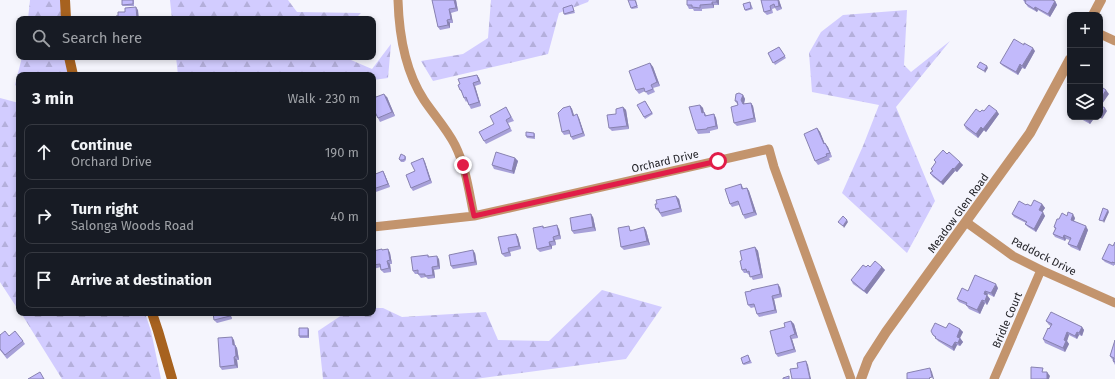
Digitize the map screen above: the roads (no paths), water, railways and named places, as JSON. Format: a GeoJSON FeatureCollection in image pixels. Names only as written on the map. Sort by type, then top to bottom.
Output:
{"type":"FeatureCollection","features":[{"type":"Feature","properties":{"kind":"main road"},"geometry":{"type":"LineString","coordinates":[[65,0],[66,16]]}},
{"type":"Feature","properties":{"kind":"main road"},"geometry":{"type":"LineString","coordinates":[[70,60],[72,72]]}},
{"type":"Feature","properties":{"kind":"main road"},"geometry":{"type":"LineString","coordinates":[[153,316],[172,379]]}},
{"type":"Feature","properties":{"kind":"street"},"geometry":{"type":"LineString","coordinates":[[398,0],[403,48],[412,76],[423,99],[455,145],[463,165],[474,216]]}},
{"type":"Feature","properties":{"kind":"street"},"geometry":{"type":"LineString","coordinates":[[1095,12],[1101,0]]}},
{"type":"Feature","properties":{"kind":"street"},"geometry":{"type":"LineString","coordinates":[[1103,35],[1115,40]]}},
{"type":"Feature","properties":{"kind":"street","name":"Meadow Glen Road"},"geometry":{"type":"LineString","coordinates":[[861,379],[868,360],[886,332],[1030,133],[1067,65]]}},
{"type":"Feature","properties":{"kind":"street","name":"Orchard Drive"},"geometry":{"type":"LineString","coordinates":[[376,227],[474,216],[769,149],[851,379]]}},
{"type":"Feature","properties":{"kind":"street","name":"Paddock Drive"},"geometry":{"type":"LineString","coordinates":[[966,222],[1013,256],[1115,304]]}},
{"type":"Feature","properties":{"kind":"street","name":"Bridle Court"},"geometry":{"type":"LineString","coordinates":[[994,379],[1041,270]]}}]}
